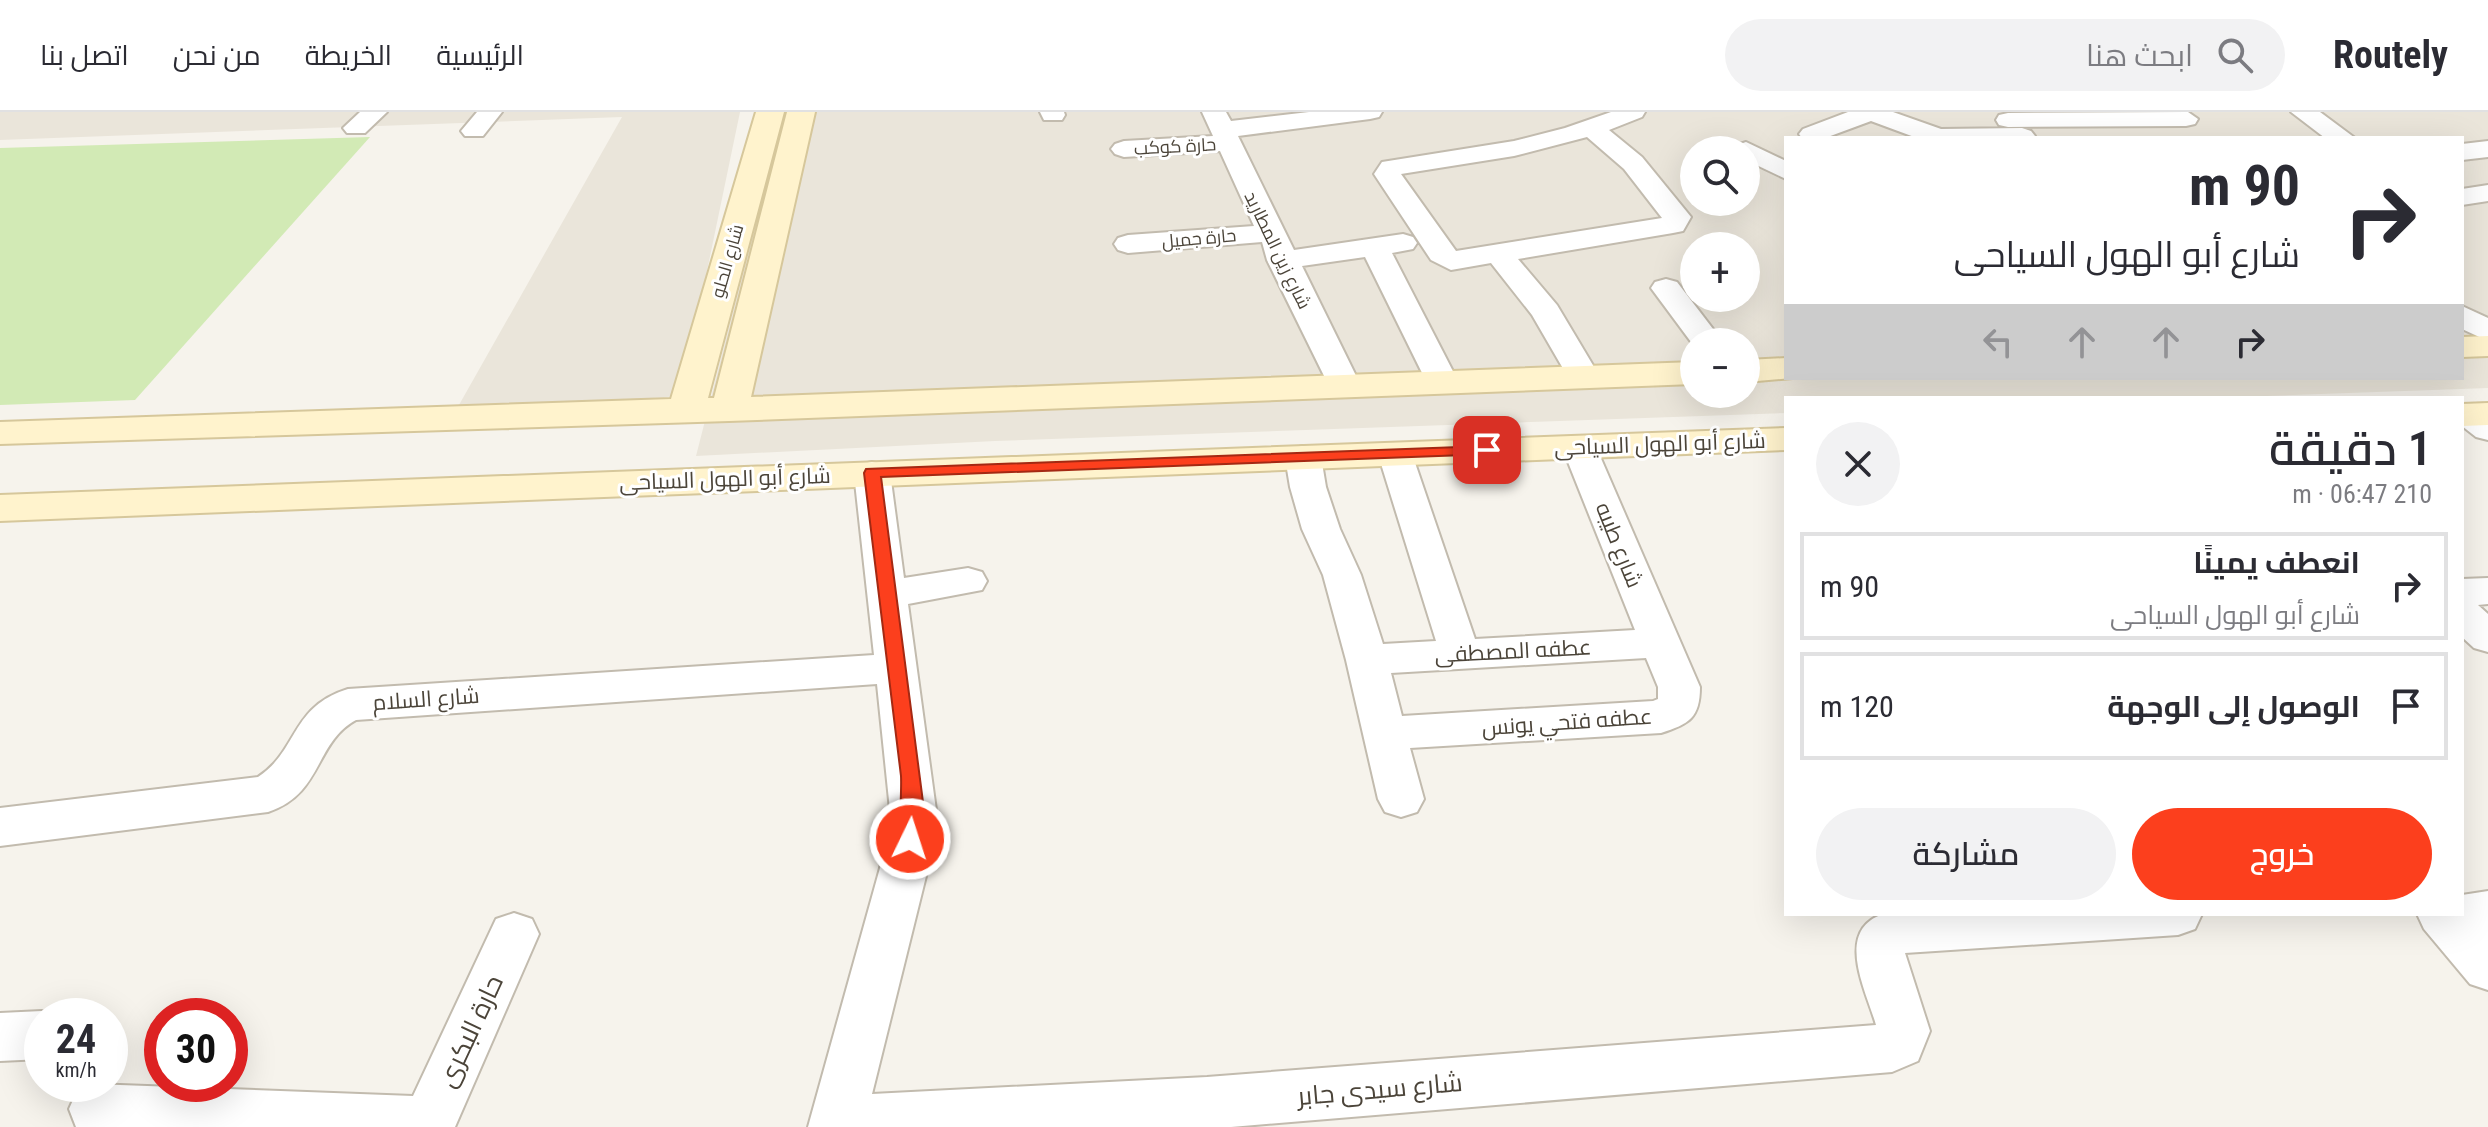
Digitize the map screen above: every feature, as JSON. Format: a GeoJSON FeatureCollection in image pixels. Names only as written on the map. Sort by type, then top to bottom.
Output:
{"type":"FeatureCollection","features":[{"type":"Feature","properties":{"kind":"main road","name":"شارع الحلو"},"geometry":{"type":"LineString","coordinates":[[686,411],[705,334],[770,112]]}},
{"type":"Feature","properties":{"kind":"main road","name":"شارع الحلو"},"geometry":{"type":"LineString","coordinates":[[729,410],[801,112]]}},
{"type":"Feature","properties":{"kind":"main road"},"geometry":{"type":"LineString","coordinates":[[705,334],[748,330]]}},
{"type":"Feature","properties":{"kind":"main road"},"geometry":{"type":"LineString","coordinates":[[2464,347],[2488,346]]}},
{"type":"Feature","properties":{"kind":"main road"},"geometry":{"type":"LineString","coordinates":[[1760,370],[1784,369]]}},
{"type":"Feature","properties":{"kind":"main road","name":"شارع أبو الهول السياحى"},"geometry":{"type":"LineString","coordinates":[[0,508],[1579,447],[1617,403],[1680,378]]}},
{"type":"Feature","properties":{"kind":"main road","name":"شارع أبو الهول السياحى"},"geometry":{"type":"LineString","coordinates":[[0,433],[1443,383],[1617,403],[1784,439]]}},
{"type":"Feature","properties":{"kind":"street","name":"حارة كوكب"},"geometry":{"type":"LineString","coordinates":[[1124,149],[1221,128],[1370,112]]}},
{"type":"Feature","properties":{"kind":"street"},"geometry":{"type":"LineString","coordinates":[[1594,130],[1633,163],[1677,217],[1677,222],[1667,227],[1451,261],[1430,239],[1387,176],[1391,168],[1496,164],[1554,141],[1594,130],[1633,112]]}},
{"type":"Feature","properties":{"kind":"street"},"geometry":{"type":"LineString","coordinates":[[1812,134],[1870,112],[1923,133],[1939,136]]}},
{"type":"Feature","properties":{"kind":"street"},"geometry":{"type":"LineString","coordinates":[[1932,112],[1949,136]]}},
{"type":"Feature","properties":{"kind":"street"},"geometry":{"type":"LineString","coordinates":[[2303,112],[2339,136]]}},
{"type":"Feature","properties":{"kind":"street"},"geometry":{"type":"LineString","coordinates":[[1961,136],[2014,126],[2181,116],[2208,136]]}},
{"type":"Feature","properties":{"kind":"street","name":"شارع زين المطاريد"},"geometry":{"type":"LineString","coordinates":[[1221,128],[1345,386]]}},
{"type":"Feature","properties":{"kind":"street"},"geometry":{"type":"LineString","coordinates":[[1760,145],[1784,147]]}},
{"type":"Feature","properties":{"kind":"street"},"geometry":{"type":"LineString","coordinates":[[2464,152],[2488,149]]}},
{"type":"Feature","properties":{"kind":"street"},"geometry":{"type":"LineString","coordinates":[[1760,155],[1784,170]]}},
{"type":"Feature","properties":{"kind":"street"},"geometry":{"type":"LineString","coordinates":[[2464,197],[2488,193]]}},
{"type":"Feature","properties":{"kind":"street","name":"حارة جميل"},"geometry":{"type":"LineString","coordinates":[[1128,244],[1269,233]]}},
{"type":"Feature","properties":{"kind":"street"},"geometry":{"type":"LineString","coordinates":[[1282,260],[1430,239]]}},
{"type":"Feature","properties":{"kind":"street"},"geometry":{"type":"LineString","coordinates":[[1375,247],[1443,383]]}},
{"type":"Feature","properties":{"kind":"street"},"geometry":{"type":"LineString","coordinates":[[1500,255],[1617,403]]}},
{"type":"Feature","properties":{"kind":"street"},"geometry":{"type":"LineString","coordinates":[[1666,288],[1696,328]]}},
{"type":"Feature","properties":{"kind":"street"},"geometry":{"type":"LineString","coordinates":[[2464,316],[2488,332]]}},
{"type":"Feature","properties":{"kind":"street","name":"شارع طيبه"},"geometry":{"type":"LineString","coordinates":[[1579,447],[1660,643]]}},
{"type":"Feature","properties":{"kind":"street"},"geometry":{"type":"LineString","coordinates":[[1395,454],[1460,654]]}},
{"type":"Feature","properties":{"kind":"street"},"geometry":{"type":"LineString","coordinates":[[1303,457],[1308,487],[1321,529],[1342,575],[1367,660],[1401,799]]}},
{"type":"Feature","properties":{"kind":"street","name":"شارع سيدى جابر"},"geometry":{"type":"LineString","coordinates":[[872,473],[913,810],[910,839],[836,1125],[1207,1115],[1892,1048],[1903,1038],[1902,1023],[1879,949],[1883,937],[1889,933],[2148,916]]}},
{"type":"Feature","properties":{"kind":"street"},"geometry":{"type":"LineString","coordinates":[[888,594],[968,581]]}},
{"type":"Feature","properties":{"kind":"street"},"geometry":{"type":"LineString","coordinates":[[2464,592],[2488,591]]}},
{"type":"Feature","properties":{"kind":"street"},"geometry":{"type":"LineString","coordinates":[[2464,615],[2488,638]]}},
{"type":"Feature","properties":{"kind":"street","name":"عطفه المصطفى"},"geometry":{"type":"LineString","coordinates":[[1367,660],[1660,643]]}},
{"type":"Feature","properties":{"kind":"street","name":"عطفه فتحي يونس"},"geometry":{"type":"LineString","coordinates":[[1386,733],[1661,717],[1679,706],[1681,697],[1660,643]]}},
{"type":"Feature","properties":{"kind":"street","name":"شارع السلام"},"geometry":{"type":"LineString","coordinates":[[0,827],[268,794],[285,784],[327,716],[348,705],[897,668]]}},
{"type":"Feature","properties":{"kind":"street"},"geometry":{"type":"LineString","coordinates":[[2459,916],[2488,968]]}},
{"type":"Feature","properties":{"kind":"street","name":"حارة البكرى"},"geometry":{"type":"LineString","coordinates":[[428,1125],[514,934]]}},
{"type":"Feature","properties":{"kind":"street"},"geometry":{"type":"LineString","coordinates":[[0,1037],[24,1036]]}},
{"type":"Feature","properties":{"kind":"street"},"geometry":{"type":"LineString","coordinates":[[95,1107],[428,1125]]}},
{"type":"Feature","properties":{"kind":"shaded area"},"geometry":{"type":"Polygon","coordinates":[[[0,112],[740,112],[681,396],[455,412],[622,117],[0,140],[0,112]]]}},
{"type":"Feature","properties":{"kind":"shaded area"},"geometry":{"type":"Polygon","coordinates":[[[784,112],[2488,112],[2488,388],[2266,396],[1784,396],[1784,413],[995,441],[696,456],[784,112]]]}},
{"type":"Feature","properties":{"kind":"green space"},"geometry":{"type":"Polygon","coordinates":[[[370,137],[135,400],[0,405],[0,148],[370,137]]]}},
{"type":"Feature","properties":{"kind":"route"},"geometry":{"type":"LineString","coordinates":[[910,839],[913,810],[911,776],[872,473],[1487,450]]}}]}
